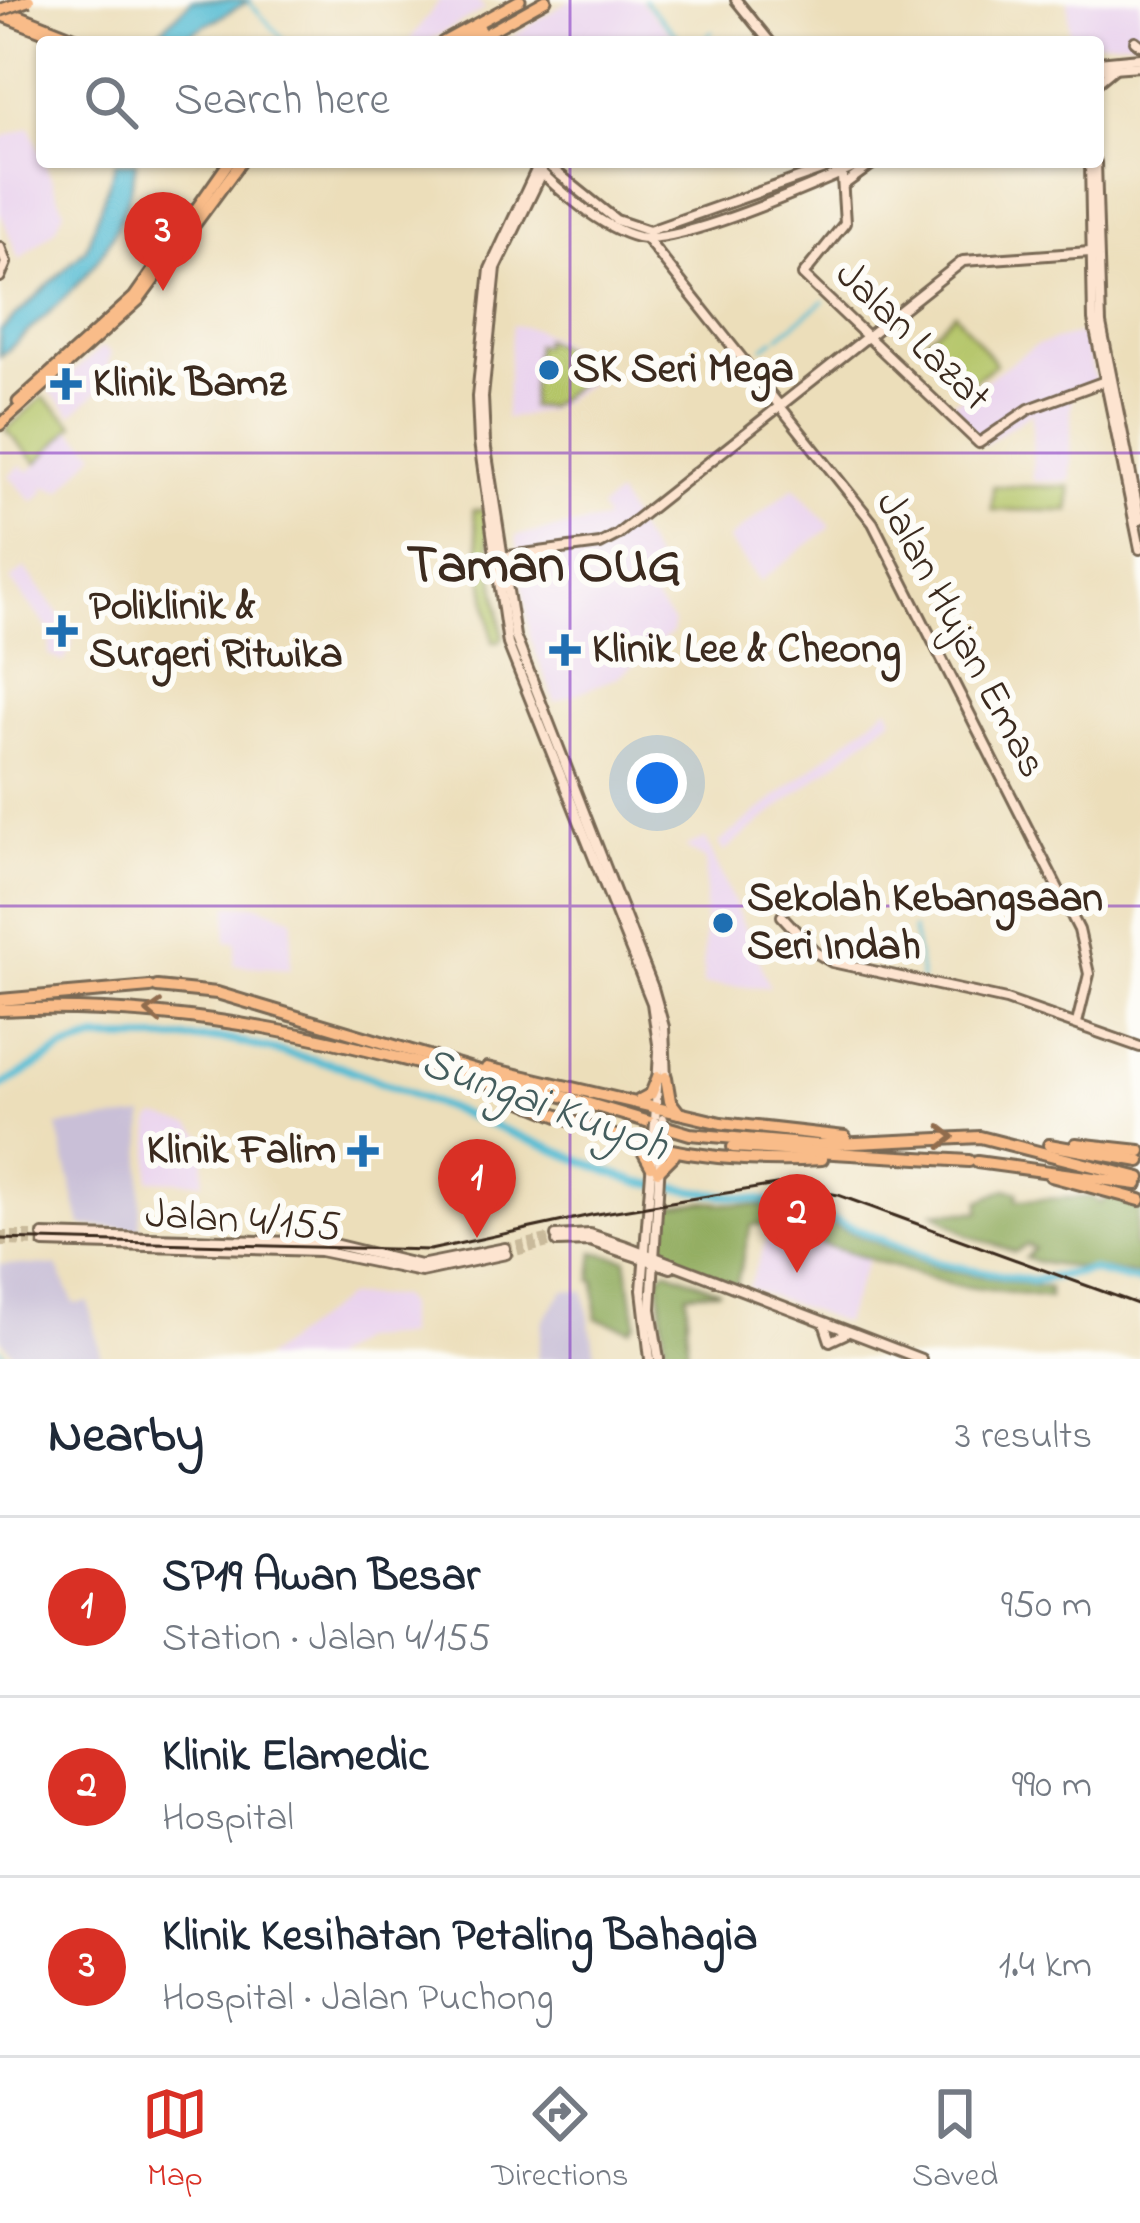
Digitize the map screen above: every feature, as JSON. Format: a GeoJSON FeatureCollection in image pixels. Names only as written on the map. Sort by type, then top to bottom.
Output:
{"type":"FeatureCollection","features":[{"type":"Feature","properties":{"kind":"highway"},"geometry":{"type":"LineString","coordinates":[[1,6],[13,0]]}},
{"type":"Feature","properties":{"kind":"highway"},"geometry":{"type":"LineString","coordinates":[[1,6],[33,0]]}},
{"type":"Feature","properties":{"kind":"highway"},"geometry":{"type":"LineString","coordinates":[[0,1000],[153,987],[217,994],[646,1131],[754,1150],[974,1161],[1140,1181]]}},
{"type":"Feature","properties":{"kind":"highway"},"geometry":{"type":"LineString","coordinates":[[0,1010],[86,1008],[225,1018],[329,1037],[690,1134],[815,1145],[891,1139]]}},
{"type":"Feature","properties":{"kind":"highway"},"geometry":{"type":"LineString","coordinates":[[453,1068],[802,1134],[891,1139],[1015,1137],[1140,1161]]}},
{"type":"Feature","properties":{"kind":"highway"},"geometry":{"type":"LineString","coordinates":[[453,1068],[575,1125],[678,1155],[730,1162],[839,1154]]}},
{"type":"Feature","properties":{"kind":"highway"},"geometry":{"type":"LineString","coordinates":[[613,1097],[645,1100],[662,1077]]}},
{"type":"Feature","properties":{"kind":"highway"},"geometry":{"type":"LineString","coordinates":[[662,1077],[680,1114]]}},
{"type":"Feature","properties":{"kind":"highway"},"geometry":{"type":"LineString","coordinates":[[1001,1140],[1140,1181]]}},
{"type":"Feature","properties":{"kind":"highway"},"geometry":{"type":"LineString","coordinates":[[1043,1143],[1140,1151]]}},
{"type":"Feature","properties":{"kind":"highway"},"geometry":{"type":"LineString","coordinates":[[653,1148],[655,1171]]}},
{"type":"Feature","properties":{"kind":"highway"},"geometry":{"type":"LineString","coordinates":[[655,1171],[668,1157],[678,1155]]}},
{"type":"Feature","properties":{"kind":"highway"},"geometry":{"type":"LineString","coordinates":[[1026,1167],[1140,1200]]}},
{"type":"Feature","properties":{"kind":"main road"},"geometry":{"type":"LineString","coordinates":[[33,0],[30,7],[35,22],[56,36]]}},
{"type":"Feature","properties":{"kind":"main road"},"geometry":{"type":"LineString","coordinates":[[454,36],[523,0]]}},
{"type":"Feature","properties":{"kind":"main road"},"geometry":{"type":"LineString","coordinates":[[468,36],[523,0]]}},
{"type":"Feature","properties":{"kind":"main road"},"geometry":{"type":"LineString","coordinates":[[482,36],[546,0]]}},
{"type":"Feature","properties":{"kind":"main road"},"geometry":{"type":"LineString","coordinates":[[1,6],[71,36]]}},
{"type":"Feature","properties":{"kind":"main road"},"geometry":{"type":"LineString","coordinates":[[1,6],[56,36]]}},
{"type":"Feature","properties":{"kind":"main road"},"geometry":{"type":"LineString","coordinates":[[488,36],[493,30]]}},
{"type":"Feature","properties":{"kind":"main road"},"geometry":{"type":"LineString","coordinates":[[0,421],[134,297],[224,168]]}},
{"type":"Feature","properties":{"kind":"main road"},"geometry":{"type":"LineString","coordinates":[[0,421],[139,300],[240,168]]}},
{"type":"Feature","properties":{"kind":"street"},"geometry":{"type":"LineString","coordinates":[[736,0],[765,36]]}},
{"type":"Feature","properties":{"kind":"street"},"geometry":{"type":"LineString","coordinates":[[1104,64],[1139,53]]}},
{"type":"Feature","properties":{"kind":"street"},"geometry":{"type":"LineString","coordinates":[[1104,77],[1139,53]]}},
{"type":"Feature","properties":{"kind":"street"},"geometry":{"type":"LineString","coordinates":[[1104,66],[1116,68]]}},
{"type":"Feature","properties":{"kind":"street"},"geometry":{"type":"LineString","coordinates":[[530,188],[539,168]]}},
{"type":"Feature","properties":{"kind":"street"},"geometry":{"type":"LineString","coordinates":[[539,168],[490,269],[482,338],[479,442],[515,636],[617,907]]}},
{"type":"Feature","properties":{"kind":"street","name":"Jalan Hujan Emas"},"geometry":{"type":"LineString","coordinates":[[542,168],[558,186],[620,231],[646,238],[661,250],[873,523],[1079,930],[1089,974],[1076,1023]]}},
{"type":"Feature","properties":{"kind":"street"},"geometry":{"type":"LineString","coordinates":[[543,168],[616,220],[649,230],[820,176],[844,186]]}},
{"type":"Feature","properties":{"kind":"street"},"geometry":{"type":"LineString","coordinates":[[646,238],[707,223],[836,168]]}},
{"type":"Feature","properties":{"kind":"street"},"geometry":{"type":"LineString","coordinates":[[842,168],[844,186]]}},
{"type":"Feature","properties":{"kind":"street"},"geometry":{"type":"LineString","coordinates":[[844,186],[864,168]]}},
{"type":"Feature","properties":{"kind":"street"},"geometry":{"type":"LineString","coordinates":[[1093,168],[1090,252],[1097,324],[1140,549]]}},
{"type":"Feature","properties":{"kind":"street"},"geometry":{"type":"LineString","coordinates":[[1093,168],[1096,341],[1140,520]]}},
{"type":"Feature","properties":{"kind":"street"},"geometry":{"type":"LineString","coordinates":[[530,188],[544,183],[558,186]]}},
{"type":"Feature","properties":{"kind":"street","name":"Jalan Lazat"},"geometry":{"type":"LineString","coordinates":[[844,186],[844,226],[803,275],[979,443],[1029,409],[1109,383]]}},
{"type":"Feature","properties":{"kind":"street"},"geometry":{"type":"LineString","coordinates":[[707,223],[724,228]]}},
{"type":"Feature","properties":{"kind":"street"},"geometry":{"type":"LineString","coordinates":[[661,250],[663,237]]}},
{"type":"Feature","properties":{"kind":"street"},"geometry":{"type":"LineString","coordinates":[[0,247],[5,262],[0,277]]}},
{"type":"Feature","properties":{"kind":"street"},"geometry":{"type":"LineString","coordinates":[[504,557],[600,544],[616,535],[971,257],[1090,252]]}},
{"type":"Feature","properties":{"kind":"street"},"geometry":{"type":"LineString","coordinates":[[504,557],[508,644],[650,988],[660,1027],[662,1077],[653,1148],[648,1275],[650,1359]]}},
{"type":"Feature","properties":{"kind":"street"},"geometry":{"type":"LineString","coordinates":[[511,681],[517,667]]}},
{"type":"Feature","properties":{"kind":"street"},"geometry":{"type":"LineString","coordinates":[[782,916],[815,952],[832,962],[1006,1000],[1140,1047]]}},
{"type":"Feature","properties":{"kind":"street"},"geometry":{"type":"LineString","coordinates":[[650,1258],[582,1239],[556,1239],[590,1234],[626,1246],[831,1321],[908,1359]]}},
{"type":"Feature","properties":{"kind":"street"},"geometry":{"type":"LineString","coordinates":[[626,1246],[651,1237]]}},
{"type":"Feature","properties":{"kind":"street"},"geometry":{"type":"LineString","coordinates":[[651,1237],[668,1264]]}},
{"type":"Feature","properties":{"kind":"street","name":"Jalan 4/155"},"geometry":{"type":"LineString","coordinates":[[43,1239],[328,1251],[405,1272],[432,1272],[506,1251]]}},
{"type":"Feature","properties":{"kind":"street"},"geometry":{"type":"LineString","coordinates":[[633,1256],[648,1275],[659,1359]]}},
{"type":"Feature","properties":{"kind":"street"},"geometry":{"type":"LineString","coordinates":[[648,1275],[668,1264]]}},
{"type":"Feature","properties":{"kind":"street"},"geometry":{"type":"LineString","coordinates":[[831,1321],[830,1341],[846,1332],[921,1359]]}},
{"type":"Feature","properties":{"kind":"shaded area"},"geometry":{"type":"Polygon","coordinates":[[[440,0],[477,0],[485,9],[437,36],[413,36],[440,0]]]}},
{"type":"Feature","properties":{"kind":"shaded area"},"geometry":{"type":"Polygon","coordinates":[[[570,0],[640,0],[673,36],[513,36],[570,0]]]}},
{"type":"Feature","properties":{"kind":"shaded area"},"geometry":{"type":"Polygon","coordinates":[[[1068,0],[1140,0],[1140,41],[1070,36],[1068,0]]]}},
{"type":"Feature","properties":{"kind":"shaded area"},"geometry":{"type":"Polygon","coordinates":[[[30,127],[36,142],[36,168],[47,168],[64,210],[56,229],[19,260],[0,211],[0,138],[30,127]]]}},
{"type":"Feature","properties":{"kind":"shaded area","name":"SK Seri Mega"},"geometry":{"type":"Polygon","coordinates":[[[512,325],[535,329],[581,354],[591,367],[591,382],[547,411],[505,419],[512,325]]]}},
{"type":"Feature","properties":{"kind":"shaded area"},"geometry":{"type":"Polygon","coordinates":[[[1082,333],[1096,383],[1071,393],[1071,481],[1033,481],[1032,412],[984,445],[947,407],[1036,345],[1082,333]]]}},
{"type":"Feature","properties":{"kind":"shaded area"},"geometry":{"type":"Polygon","coordinates":[[[102,347],[111,353],[102,388],[72,415],[50,392],[102,347]]]}},
{"type":"Feature","properties":{"kind":"shaded area"},"geometry":{"type":"Polygon","coordinates":[[[70,429],[96,452],[62,491],[43,486],[45,491],[33,502],[9,476],[21,465],[29,472],[70,429]]]}},
{"type":"Feature","properties":{"kind":"shaded area"},"geometry":{"type":"Polygon","coordinates":[[[794,487],[831,527],[760,581],[728,540],[794,487]]]}},
{"type":"Feature","properties":{"kind":"shaded area"},"geometry":{"type":"Polygon","coordinates":[[[617,495],[669,584],[654,598],[673,623],[672,633],[618,677],[555,702],[530,637],[516,536],[605,520],[600,508],[617,495]]]}},
{"type":"Feature","properties":{"kind":"shaded area"},"geometry":{"type":"Polygon","coordinates":[[[25,568],[71,630],[72,646],[64,662],[49,655],[51,632],[10,580],[25,568]]]}},
{"type":"Feature","properties":{"kind":"shaded area"},"geometry":{"type":"Polygon","coordinates":[[[888,707],[893,718],[723,852],[719,843],[888,707]]]}},
{"type":"Feature","properties":{"kind":"shaded area","name":"Sekolah Kebangsaan Seri Indah"},"geometry":{"type":"Polygon","coordinates":[[[706,839],[770,987],[703,985],[706,860],[685,847],[706,839]]]}},
{"type":"Feature","properties":{"kind":"shaded area"},"geometry":{"type":"Polygon","coordinates":[[[255,904],[293,918],[290,969],[234,965],[236,942],[226,941],[228,906],[255,904]]]}},
{"type":"Feature","properties":{"kind":"shaded area"},"geometry":{"type":"Polygon","coordinates":[[[144,1116],[139,1229],[81,1226],[57,1126],[144,1116]]]}},
{"type":"Feature","properties":{"kind":"shaded area"},"geometry":{"type":"Polygon","coordinates":[[[151,1120],[191,1125],[205,1139],[203,1182],[149,1180],[151,1120]]]}},
{"type":"Feature","properties":{"kind":"shaded area"},"geometry":{"type":"Polygon","coordinates":[[[773,1223],[868,1259],[843,1323],[748,1287],[773,1223]]]}},
{"type":"Feature","properties":{"kind":"shaded area"},"geometry":{"type":"Polygon","coordinates":[[[0,1264],[57,1266],[74,1304],[88,1302],[102,1359],[17,1359],[0,1338],[0,1264]]]}},
{"type":"Feature","properties":{"kind":"shaded area"},"geometry":{"type":"Polygon","coordinates":[[[564,1290],[584,1291],[596,1359],[537,1359],[543,1320],[564,1290]]]}},
{"type":"Feature","properties":{"kind":"shaded area"},"geometry":{"type":"Polygon","coordinates":[[[347,1296],[400,1297],[406,1304],[406,1336],[359,1339],[328,1359],[263,1359],[347,1296]]]}},
{"type":"Feature","properties":{"kind":"green space"},"geometry":{"type":"Polygon","coordinates":[[[955,313],[996,364],[969,384],[926,339],[955,313]]]}},
{"type":"Feature","properties":{"kind":"green space"},"geometry":{"type":"Polygon","coordinates":[[[544,339],[579,357],[590,375],[547,407],[530,407],[536,345],[543,346],[544,339]]]}},
{"type":"Feature","properties":{"kind":"green space"},"geometry":{"type":"Polygon","coordinates":[[[43,397],[74,425],[37,463],[6,430],[43,397]]]}},
{"type":"Feature","properties":{"kind":"green space"},"geometry":{"type":"Polygon","coordinates":[[[993,486],[1070,487],[1069,511],[992,510],[993,486]]]}},
{"type":"Feature","properties":{"kind":"green space"},"geometry":{"type":"Polygon","coordinates":[[[473,510],[484,510],[503,637],[499,642],[493,642],[473,510]]]}},
{"type":"Feature","properties":{"kind":"green space"},"geometry":{"type":"Polygon","coordinates":[[[1006,1189],[1018,1192],[1017,1200],[1091,1197],[1100,1203],[1112,1195],[1140,1203],[1134,1245],[1140,1253],[1140,1276],[1025,1258],[1034,1248],[1027,1245],[1015,1252],[969,1236],[934,1212],[980,1212],[980,1201],[1006,1189]]]}},
{"type":"Feature","properties":{"kind":"green space"},"geometry":{"type":"Polygon","coordinates":[[[706,1202],[791,1208],[939,1268],[1049,1288],[1049,1298],[952,1285],[757,1224],[751,1226],[736,1286],[669,1260],[659,1241],[660,1207],[706,1202]]]}},
{"type":"Feature","properties":{"kind":"green space"},"geometry":{"type":"Polygon","coordinates":[[[594,1252],[626,1259],[636,1323],[630,1329],[596,1318],[595,1280],[591,1280],[594,1252]]]}},
{"type":"Feature","properties":{"kind":"green space"},"geometry":{"type":"Polygon","coordinates":[[[666,1270],[720,1291],[687,1293],[687,1359],[666,1359],[659,1276],[666,1270]]]}},
{"type":"Feature","properties":{"kind":"water"},"geometry":{"type":"Polygon","coordinates":[[[192,0],[251,0],[186,36],[155,36],[192,0]]]}},
{"type":"Feature","properties":{"kind":"water"},"geometry":{"type":"Polygon","coordinates":[[[114,168],[135,168],[129,195],[104,250],[69,293],[0,357],[0,331],[86,249],[114,168]]]}},
{"type":"Feature","properties":{"kind":"waterway"},"geometry":{"type":"LineString","coordinates":[[247,0],[280,36]]}},
{"type":"Feature","properties":{"kind":"waterway"},"geometry":{"type":"LineString","coordinates":[[644,0],[677,36]]}},
{"type":"Feature","properties":{"kind":"waterway"},"geometry":{"type":"LineString","coordinates":[[708,36],[712,32]]}},
{"type":"Feature","properties":{"kind":"waterway"},"geometry":{"type":"LineString","coordinates":[[779,336],[824,301]]}},
{"type":"Feature","properties":{"kind":"waterway"},"geometry":{"type":"LineString","coordinates":[[764,347],[775,339]]}},
{"type":"Feature","properties":{"kind":"waterway"},"geometry":{"type":"LineString","coordinates":[[913,929],[922,980]]}},
{"type":"Feature","properties":{"kind":"waterway","name":"Sungai Kuyoh"},"geometry":{"type":"LineString","coordinates":[[0,1087],[64,1049],[97,1039],[225,1039],[340,1066],[636,1182],[800,1206],[938,1263],[1032,1281],[1091,1270],[1140,1282]]}},
{"type":"Feature","properties":{"kind":"waterway"},"geometry":{"type":"LineString","coordinates":[[0,1349],[8,1359]]}},
{"type":"Feature","properties":{"kind":"tunnel"},"geometry":{"type":"LineString","coordinates":[[0,1235],[43,1235]]}},
{"type":"Feature","properties":{"kind":"tunnel"},"geometry":{"type":"LineString","coordinates":[[505,1248],[556,1236]]}},
{"type":"Feature","properties":{"kind":"tunnel"},"geometry":{"type":"LineString","coordinates":[[0,1242],[44,1243]]}},
{"type":"Feature","properties":{"kind":"tunnel"},"geometry":{"type":"LineString","coordinates":[[506,1254],[557,1242]]}},
{"type":"Feature","properties":{"kind":"tram line"},"geometry":{"type":"LineString","coordinates":[[0,1239],[430,1250],[591,1215],[782,1184],[838,1195],[1140,1305]]}},
{"type":"Feature","properties":{"kind":"place","name":"Klinik Kesihatan Petaling Bahagia"},"geometry":{"type":"Point","coordinates":[163,291]}},
{"type":"Feature","properties":{"kind":"place","name":"SK Seri Mega"},"geometry":{"type":"Point","coordinates":[549,370]}},
{"type":"Feature","properties":{"kind":"place","name":"Klinik Bamz"},"geometry":{"type":"Point","coordinates":[66,384]}},
{"type":"Feature","properties":{"kind":"place","name":"Poliklinik & Surgeri Ritwika"},"geometry":{"type":"Point","coordinates":[62,631]}},
{"type":"Feature","properties":{"kind":"place","name":"Klinik Lee & Cheong"},"geometry":{"type":"Point","coordinates":[565,650]}},
{"type":"Feature","properties":{"kind":"place","name":"Sekolah Kebangsaan Seri Indah"},"geometry":{"type":"Point","coordinates":[723,923]}},
{"type":"Feature","properties":{"kind":"place","name":"Klinik Falim"},"geometry":{"type":"Point","coordinates":[363,1151]}},
{"type":"Feature","properties":{"kind":"place","name":"SP19 Awan Besar"},"geometry":{"type":"Point","coordinates":[477,1238]}},
{"type":"Feature","properties":{"kind":"place","name":"Klinik Elamedic"},"geometry":{"type":"Point","coordinates":[797,1273]}},
{"type":"Feature","properties":{"kind":"district","name":"Taman OUG"},"geometry":{"type":"Point","coordinates":[544,568]}}]}
